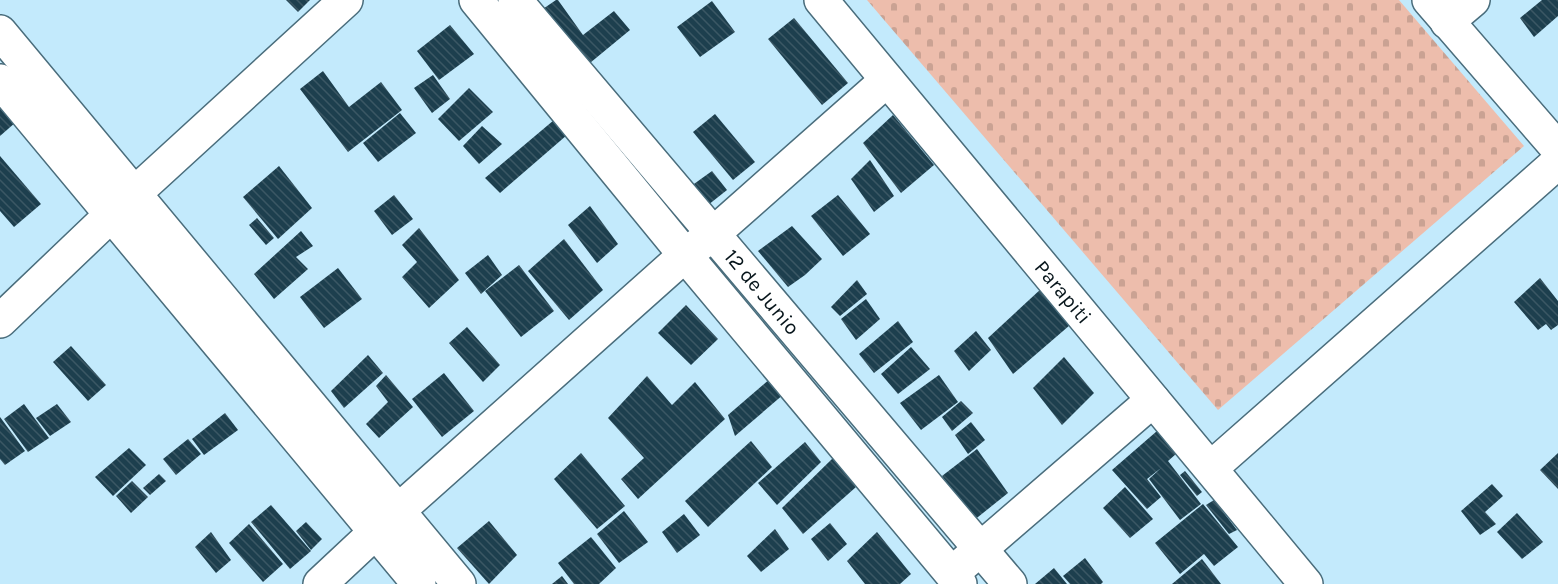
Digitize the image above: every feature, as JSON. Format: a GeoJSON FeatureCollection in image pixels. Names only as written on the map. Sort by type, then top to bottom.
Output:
{"type":"FeatureCollection","features":[{"type":"Feature","properties":{"kind":"street"},"geometry":{"type":"LineString","coordinates":[[0,321],[111,215],[346,0]]}},
{"type":"Feature","properties":{"kind":"street","name":"12 de Junio"},"geometry":{"type":"LineString","coordinates":[[476,0],[951,581]]}},
{"type":"Feature","properties":{"kind":"street","name":"12 de Junio"},"geometry":{"type":"LineString","coordinates":[[515,0],[1010,584]]}},
{"type":"Feature","properties":{"kind":"street","name":"Parapiti"},"geometry":{"type":"LineString","coordinates":[[821,0],[1306,584]]}},
{"type":"Feature","properties":{"kind":"street"},"geometry":{"type":"LineString","coordinates":[[1473,0],[1438,11],[1558,149]]}},
{"type":"Feature","properties":{"kind":"street"},"geometry":{"type":"LineString","coordinates":[[0,32],[135,194],[387,521],[418,584]]}},
{"type":"Feature","properties":{"kind":"street"},"geometry":{"type":"LineString","coordinates":[[320,584],[387,521],[685,255],[712,234],[887,80]]}},
{"type":"Feature","properties":{"kind":"street"},"geometry":{"type":"LineString","coordinates":[[0,81],[111,215],[387,521],[459,584]]}},
{"type":"Feature","properties":{"kind":"street"},"geometry":{"type":"LineString","coordinates":[[1211,468],[1558,162]]}},
{"type":"Feature","properties":{"kind":"street"},"geometry":{"type":"LineString","coordinates":[[951,581],[980,548],[1152,400]]}},
{"type":"Feature","properties":{"kind":"green space"},"geometry":{"type":"Polygon","coordinates":[[[867,0],[1399,0],[1524,146],[1218,410],[867,0]]]}},
{"type":"Feature","properties":{"kind":"building"},"geometry":{"type":"Polygon","coordinates":[[[286,0],[310,0],[298,12],[286,0]]]}},
{"type":"Feature","properties":{"kind":"building"},"geometry":{"type":"Polygon","coordinates":[[[556,0],[583,35],[614,11],[630,30],[579,72],[537,13],[556,0]]]}},
{"type":"Feature","properties":{"kind":"building"},"geometry":{"type":"Polygon","coordinates":[[[1542,0],[1558,0],[1558,16],[1534,37],[1520,18],[1542,0]]]}},
{"type":"Feature","properties":{"kind":"building"},"geometry":{"type":"Polygon","coordinates":[[[712,1],[735,32],[700,57],[677,27],[712,1]]]}},
{"type":"Feature","properties":{"kind":"building"},"geometry":{"type":"Polygon","coordinates":[[[794,18],[848,83],[822,105],[768,39],[794,18]]]}},
{"type":"Feature","properties":{"kind":"building"},"geometry":{"type":"Polygon","coordinates":[[[450,25],[474,54],[439,80],[417,51],[450,25]]]}},
{"type":"Feature","properties":{"kind":"building"},"geometry":{"type":"Polygon","coordinates":[[[323,71],[349,107],[381,82],[402,110],[348,152],[300,89],[323,71]]]}},
{"type":"Feature","properties":{"kind":"building"},"geometry":{"type":"Polygon","coordinates":[[[433,75],[450,99],[432,113],[414,88],[433,75]]]}},
{"type":"Feature","properties":{"kind":"building"},"geometry":{"type":"Polygon","coordinates":[[[469,88],[493,112],[459,141],[438,119],[469,88]]]}},
{"type":"Feature","properties":{"kind":"building"},"geometry":{"type":"Polygon","coordinates":[[[0,102],[16,122],[0,136],[0,102]]]}},
{"type":"Feature","properties":{"kind":"building"},"geometry":{"type":"Polygon","coordinates":[[[400,113],[416,133],[378,162],[363,143],[400,113]]]}},
{"type":"Feature","properties":{"kind":"building"},"geometry":{"type":"Polygon","coordinates":[[[715,114],[755,162],[733,180],[693,132],[715,114]]]}},
{"type":"Feature","properties":{"kind":"building"},"geometry":{"type":"Polygon","coordinates":[[[893,115],[934,165],[901,193],[863,143],[893,115]]]}},
{"type":"Feature","properties":{"kind":"building"},"geometry":{"type":"Polygon","coordinates":[[[554,120],[567,135],[500,193],[485,178],[554,120]]]}},
{"type":"Feature","properties":{"kind":"building"},"geometry":{"type":"Polygon","coordinates":[[[482,126],[502,144],[479,164],[463,146],[482,126]]]}},
{"type":"Feature","properties":{"kind":"building"},"geometry":{"type":"Polygon","coordinates":[[[0,156],[41,204],[14,227],[0,211],[0,156]]]}},
{"type":"Feature","properties":{"kind":"building"},"geometry":{"type":"Polygon","coordinates":[[[870,160],[894,196],[874,212],[851,179],[870,160]]]}},
{"type":"Feature","properties":{"kind":"building"},"geometry":{"type":"Polygon","coordinates":[[[279,166],[312,208],[278,239],[243,197],[279,166]]]}},
{"type":"Feature","properties":{"kind":"building"},"geometry":{"type":"Polygon","coordinates":[[[712,171],[727,190],[703,209],[687,189],[712,171]]]}},
{"type":"Feature","properties":{"kind":"building"},"geometry":{"type":"Polygon","coordinates":[[[394,195],[413,219],[392,235],[374,211],[394,195]]]}},
{"type":"Feature","properties":{"kind":"building"},"geometry":{"type":"Polygon","coordinates":[[[838,195],[870,234],[843,256],[811,216],[838,195]]]}},
{"type":"Feature","properties":{"kind":"building"},"geometry":{"type":"Polygon","coordinates":[[[590,206],[618,244],[597,263],[568,225],[590,206]]]}},
{"type":"Feature","properties":{"kind":"building"},"geometry":{"type":"Polygon","coordinates":[[[257,218],[274,238],[266,245],[249,225],[257,218]]]}},
{"type":"Feature","properties":{"kind":"building"},"geometry":{"type":"Polygon","coordinates":[[[792,226],[822,259],[788,287],[758,251],[792,226]]]}},
{"type":"Feature","properties":{"kind":"building"},"geometry":{"type":"Polygon","coordinates":[[[419,228],[459,280],[429,308],[402,277],[417,262],[402,245],[419,228]]]}},
{"type":"Feature","properties":{"kind":"building"},"geometry":{"type":"Polygon","coordinates":[[[301,231],[313,246],[296,257],[308,269],[274,299],[254,274],[301,231]]]}},
{"type":"Feature","properties":{"kind":"building"},"geometry":{"type":"Polygon","coordinates":[[[564,239],[603,290],[569,320],[528,271],[564,239]]]}},
{"type":"Feature","properties":{"kind":"building"},"geometry":{"type":"Polygon","coordinates":[[[488,255],[502,275],[481,294],[465,273],[488,255]]]}},
{"type":"Feature","properties":{"kind":"building"},"geometry":{"type":"Polygon","coordinates":[[[519,265],[554,311],[521,337],[485,291],[519,265]]]}},
{"type":"Feature","properties":{"kind":"building"},"geometry":{"type":"Polygon","coordinates":[[[338,268],[362,299],[324,328],[300,297],[338,268]]]}},
{"type":"Feature","properties":{"kind":"building"},"geometry":{"type":"Polygon","coordinates":[[[1540,278],[1558,301],[1558,325],[1551,330],[1546,324],[1538,330],[1514,302],[1540,278]]]}},
{"type":"Feature","properties":{"kind":"building"},"geometry":{"type":"Polygon","coordinates":[[[857,280],[867,294],[840,316],[831,307],[857,280]]]}},
{"type":"Feature","properties":{"kind":"building"},"geometry":{"type":"Polygon","coordinates":[[[1042,288],[1070,325],[1013,374],[988,338],[1042,288]]]}},
{"type":"Feature","properties":{"kind":"building"},"geometry":{"type":"Polygon","coordinates":[[[866,299],[880,319],[856,340],[841,319],[866,299]]]}},
{"type":"Feature","properties":{"kind":"building"},"geometry":{"type":"Polygon","coordinates":[[[686,305],[718,339],[691,365],[658,333],[686,305]]]}},
{"type":"Feature","properties":{"kind":"building"},"geometry":{"type":"Polygon","coordinates":[[[898,321],[913,342],[874,373],[859,354],[898,321]]]}},
{"type":"Feature","properties":{"kind":"building"},"geometry":{"type":"Polygon","coordinates":[[[467,327],[500,365],[483,382],[449,343],[467,327]]]}},
{"type":"Feature","properties":{"kind":"building"},"geometry":{"type":"Polygon","coordinates":[[[976,331],[991,350],[969,371],[954,351],[976,331]]]}},
{"type":"Feature","properties":{"kind":"building"},"geometry":{"type":"Polygon","coordinates":[[[71,346],[106,385],[88,401],[53,362],[71,346]]]}},
{"type":"Feature","properties":{"kind":"building"},"geometry":{"type":"Polygon","coordinates":[[[911,347],[930,369],[898,394],[881,374],[911,347]]]}},
{"type":"Feature","properties":{"kind":"building"},"geometry":{"type":"Polygon","coordinates":[[[368,355],[383,373],[344,408],[331,391],[368,355]]]}},
{"type":"Feature","properties":{"kind":"building"},"geometry":{"type":"Polygon","coordinates":[[[1064,357],[1094,393],[1062,425],[1033,388],[1064,357]]]}},
{"type":"Feature","properties":{"kind":"building"},"geometry":{"type":"Polygon","coordinates":[[[778,372],[791,388],[735,436],[728,415],[778,372]]]}},
{"type":"Feature","properties":{"kind":"building"},"geometry":{"type":"Polygon","coordinates":[[[444,373],[474,411],[442,437],[412,399],[444,373]]]}},
{"type":"Feature","properties":{"kind":"building"},"geometry":{"type":"Polygon","coordinates":[[[386,375],[413,407],[379,438],[366,424],[388,402],[376,386],[386,375]]]}},
{"type":"Feature","properties":{"kind":"building"},"geometry":{"type":"Polygon","coordinates":[[[939,375],[958,402],[921,430],[900,403],[939,375]]]}},
{"type":"Feature","properties":{"kind":"building"},"geometry":{"type":"Polygon","coordinates":[[[647,376],[672,405],[695,382],[725,419],[638,499],[621,479],[644,458],[608,418],[647,376]]]}},
{"type":"Feature","properties":{"kind":"building"},"geometry":{"type":"Polygon","coordinates":[[[961,401],[973,413],[952,431],[942,417],[961,401]]]}},
{"type":"Feature","properties":{"kind":"building"},"geometry":{"type":"Polygon","coordinates":[[[24,404],[49,438],[28,452],[4,419],[24,404]]]}},
{"type":"Feature","properties":{"kind":"building"},"geometry":{"type":"Polygon","coordinates":[[[57,404],[71,422],[50,436],[36,418],[57,404]]]}},
{"type":"Feature","properties":{"kind":"building"},"geometry":{"type":"Polygon","coordinates":[[[225,413],[238,430],[204,455],[192,439],[225,413]]]}},
{"type":"Feature","properties":{"kind":"building"},"geometry":{"type":"Polygon","coordinates":[[[0,417],[25,451],[5,465],[0,459],[0,417]]]}},
{"type":"Feature","properties":{"kind":"building"},"geometry":{"type":"Polygon","coordinates":[[[971,422],[985,440],[968,454],[955,435],[971,422]]]}},
{"type":"Feature","properties":{"kind":"building"},"geometry":{"type":"Polygon","coordinates":[[[1157,431],[1176,454],[1168,461],[1201,504],[1180,520],[1149,479],[1161,468],[1147,479],[1161,497],[1147,509],[1112,470],[1157,431]]]}},
{"type":"Feature","properties":{"kind":"building"},"geometry":{"type":"Polygon","coordinates":[[[188,439],[201,454],[176,475],[163,459],[188,439]]]}},
{"type":"Feature","properties":{"kind":"building"},"geometry":{"type":"Polygon","coordinates":[[[751,441],[772,467],[708,527],[685,501],[751,441]]]}},
{"type":"Feature","properties":{"kind":"building"},"geometry":{"type":"Polygon","coordinates":[[[805,442],[821,462],[777,505],[758,483],[805,442]]]}},
{"type":"Feature","properties":{"kind":"building"},"geometry":{"type":"Polygon","coordinates":[[[129,448],[146,465],[113,496],[95,477],[129,448]]]}},
{"type":"Feature","properties":{"kind":"building"},"geometry":{"type":"Polygon","coordinates":[[[977,449],[1008,493],[973,521],[942,476],[977,449]]]}},
{"type":"Feature","properties":{"kind":"building"},"geometry":{"type":"Polygon","coordinates":[[[581,453],[625,506],[597,529],[554,479],[581,453]]]}},
{"type":"Feature","properties":{"kind":"building"},"geometry":{"type":"Polygon","coordinates":[[[1558,453],[1558,489],[1540,470],[1558,453]]]}},
{"type":"Feature","properties":{"kind":"building"},"geometry":{"type":"Polygon","coordinates":[[[833,458],[856,487],[803,534],[782,508],[833,458]]]}},
{"type":"Feature","properties":{"kind":"building"},"geometry":{"type":"Polygon","coordinates":[[[1185,471],[1202,492],[1197,496],[1180,475],[1185,471]]]}},
{"type":"Feature","properties":{"kind":"building"},"geometry":{"type":"Polygon","coordinates":[[[159,474],[166,481],[150,495],[143,488],[159,474]]]}},
{"type":"Feature","properties":{"kind":"building"},"geometry":{"type":"Polygon","coordinates":[[[132,481],[148,497],[131,513],[116,496],[132,481]]]}},
{"type":"Feature","properties":{"kind":"building"},"geometry":{"type":"Polygon","coordinates":[[[1492,484],[1503,496],[1485,512],[1496,524],[1480,535],[1461,511],[1492,484]]]}},
{"type":"Feature","properties":{"kind":"building"},"geometry":{"type":"Polygon","coordinates":[[[1125,487],[1153,519],[1130,538],[1103,508],[1125,487]]]}},
{"type":"Feature","properties":{"kind":"building"},"geometry":{"type":"Polygon","coordinates":[[[1214,500],[1237,530],[1229,534],[1206,505],[1214,500]]]}},
{"type":"Feature","properties":{"kind":"building"},"geometry":{"type":"Polygon","coordinates":[[[1203,504],[1238,547],[1214,566],[1204,554],[1180,574],[1155,543],[1203,504]]]}},
{"type":"Feature","properties":{"kind":"building"},"geometry":{"type":"Polygon","coordinates":[[[271,505],[311,551],[290,569],[251,522],[271,505]]]}},
{"type":"Feature","properties":{"kind":"building"},"geometry":{"type":"Polygon","coordinates":[[[624,511],[648,542],[619,563],[597,534],[624,511]]]}},
{"type":"Feature","properties":{"kind":"building"},"geometry":{"type":"Polygon","coordinates":[[[1517,513],[1543,542],[1522,559],[1497,532],[1517,513]]]}},
{"type":"Feature","properties":{"kind":"building"},"geometry":{"type":"Polygon","coordinates":[[[684,514],[700,535],[677,553],[662,532],[684,514]]]}},
{"type":"Feature","properties":{"kind":"building"},"geometry":{"type":"Polygon","coordinates":[[[489,521],[517,555],[489,584],[457,548],[489,521]]]}},
{"type":"Feature","properties":{"kind":"building"},"geometry":{"type":"Polygon","coordinates":[[[306,522],[322,539],[311,550],[296,531],[306,522]]]}},
{"type":"Feature","properties":{"kind":"building"},"geometry":{"type":"Polygon","coordinates":[[[830,523],[847,544],[828,561],[811,539],[830,523]]]}},
{"type":"Feature","properties":{"kind":"building"},"geometry":{"type":"Polygon","coordinates":[[[249,524],[283,564],[263,582],[229,543],[249,524]]]}},
{"type":"Feature","properties":{"kind":"building"},"geometry":{"type":"Polygon","coordinates":[[[775,529],[789,549],[761,572],[747,556],[775,529]]]}},
{"type":"Feature","properties":{"kind":"building"},"geometry":{"type":"Polygon","coordinates":[[[211,532],[231,560],[216,573],[195,547],[211,532]]]}},
{"type":"Feature","properties":{"kind":"building"},"geometry":{"type":"Polygon","coordinates":[[[877,532],[911,574],[900,584],[865,584],[847,561],[877,532]]]}},
{"type":"Feature","properties":{"kind":"building"},"geometry":{"type":"Polygon","coordinates":[[[591,537],[616,568],[599,584],[574,584],[558,563],[591,537]]]}},
{"type":"Feature","properties":{"kind":"building"},"geometry":{"type":"Polygon","coordinates":[[[1085,558],[1103,582],[1101,584],[1070,584],[1063,576],[1085,558]]]}},
{"type":"Feature","properties":{"kind":"building"},"geometry":{"type":"Polygon","coordinates":[[[1202,559],[1221,584],[1172,584],[1202,559]]]}},
{"type":"Feature","properties":{"kind":"building"},"geometry":{"type":"Polygon","coordinates":[[[1054,568],[1067,584],[1035,584],[1054,568]]]}},
{"type":"Feature","properties":{"kind":"building"},"geometry":{"type":"Polygon","coordinates":[[[562,576],[568,584],[552,584],[562,576]]]}}]}
